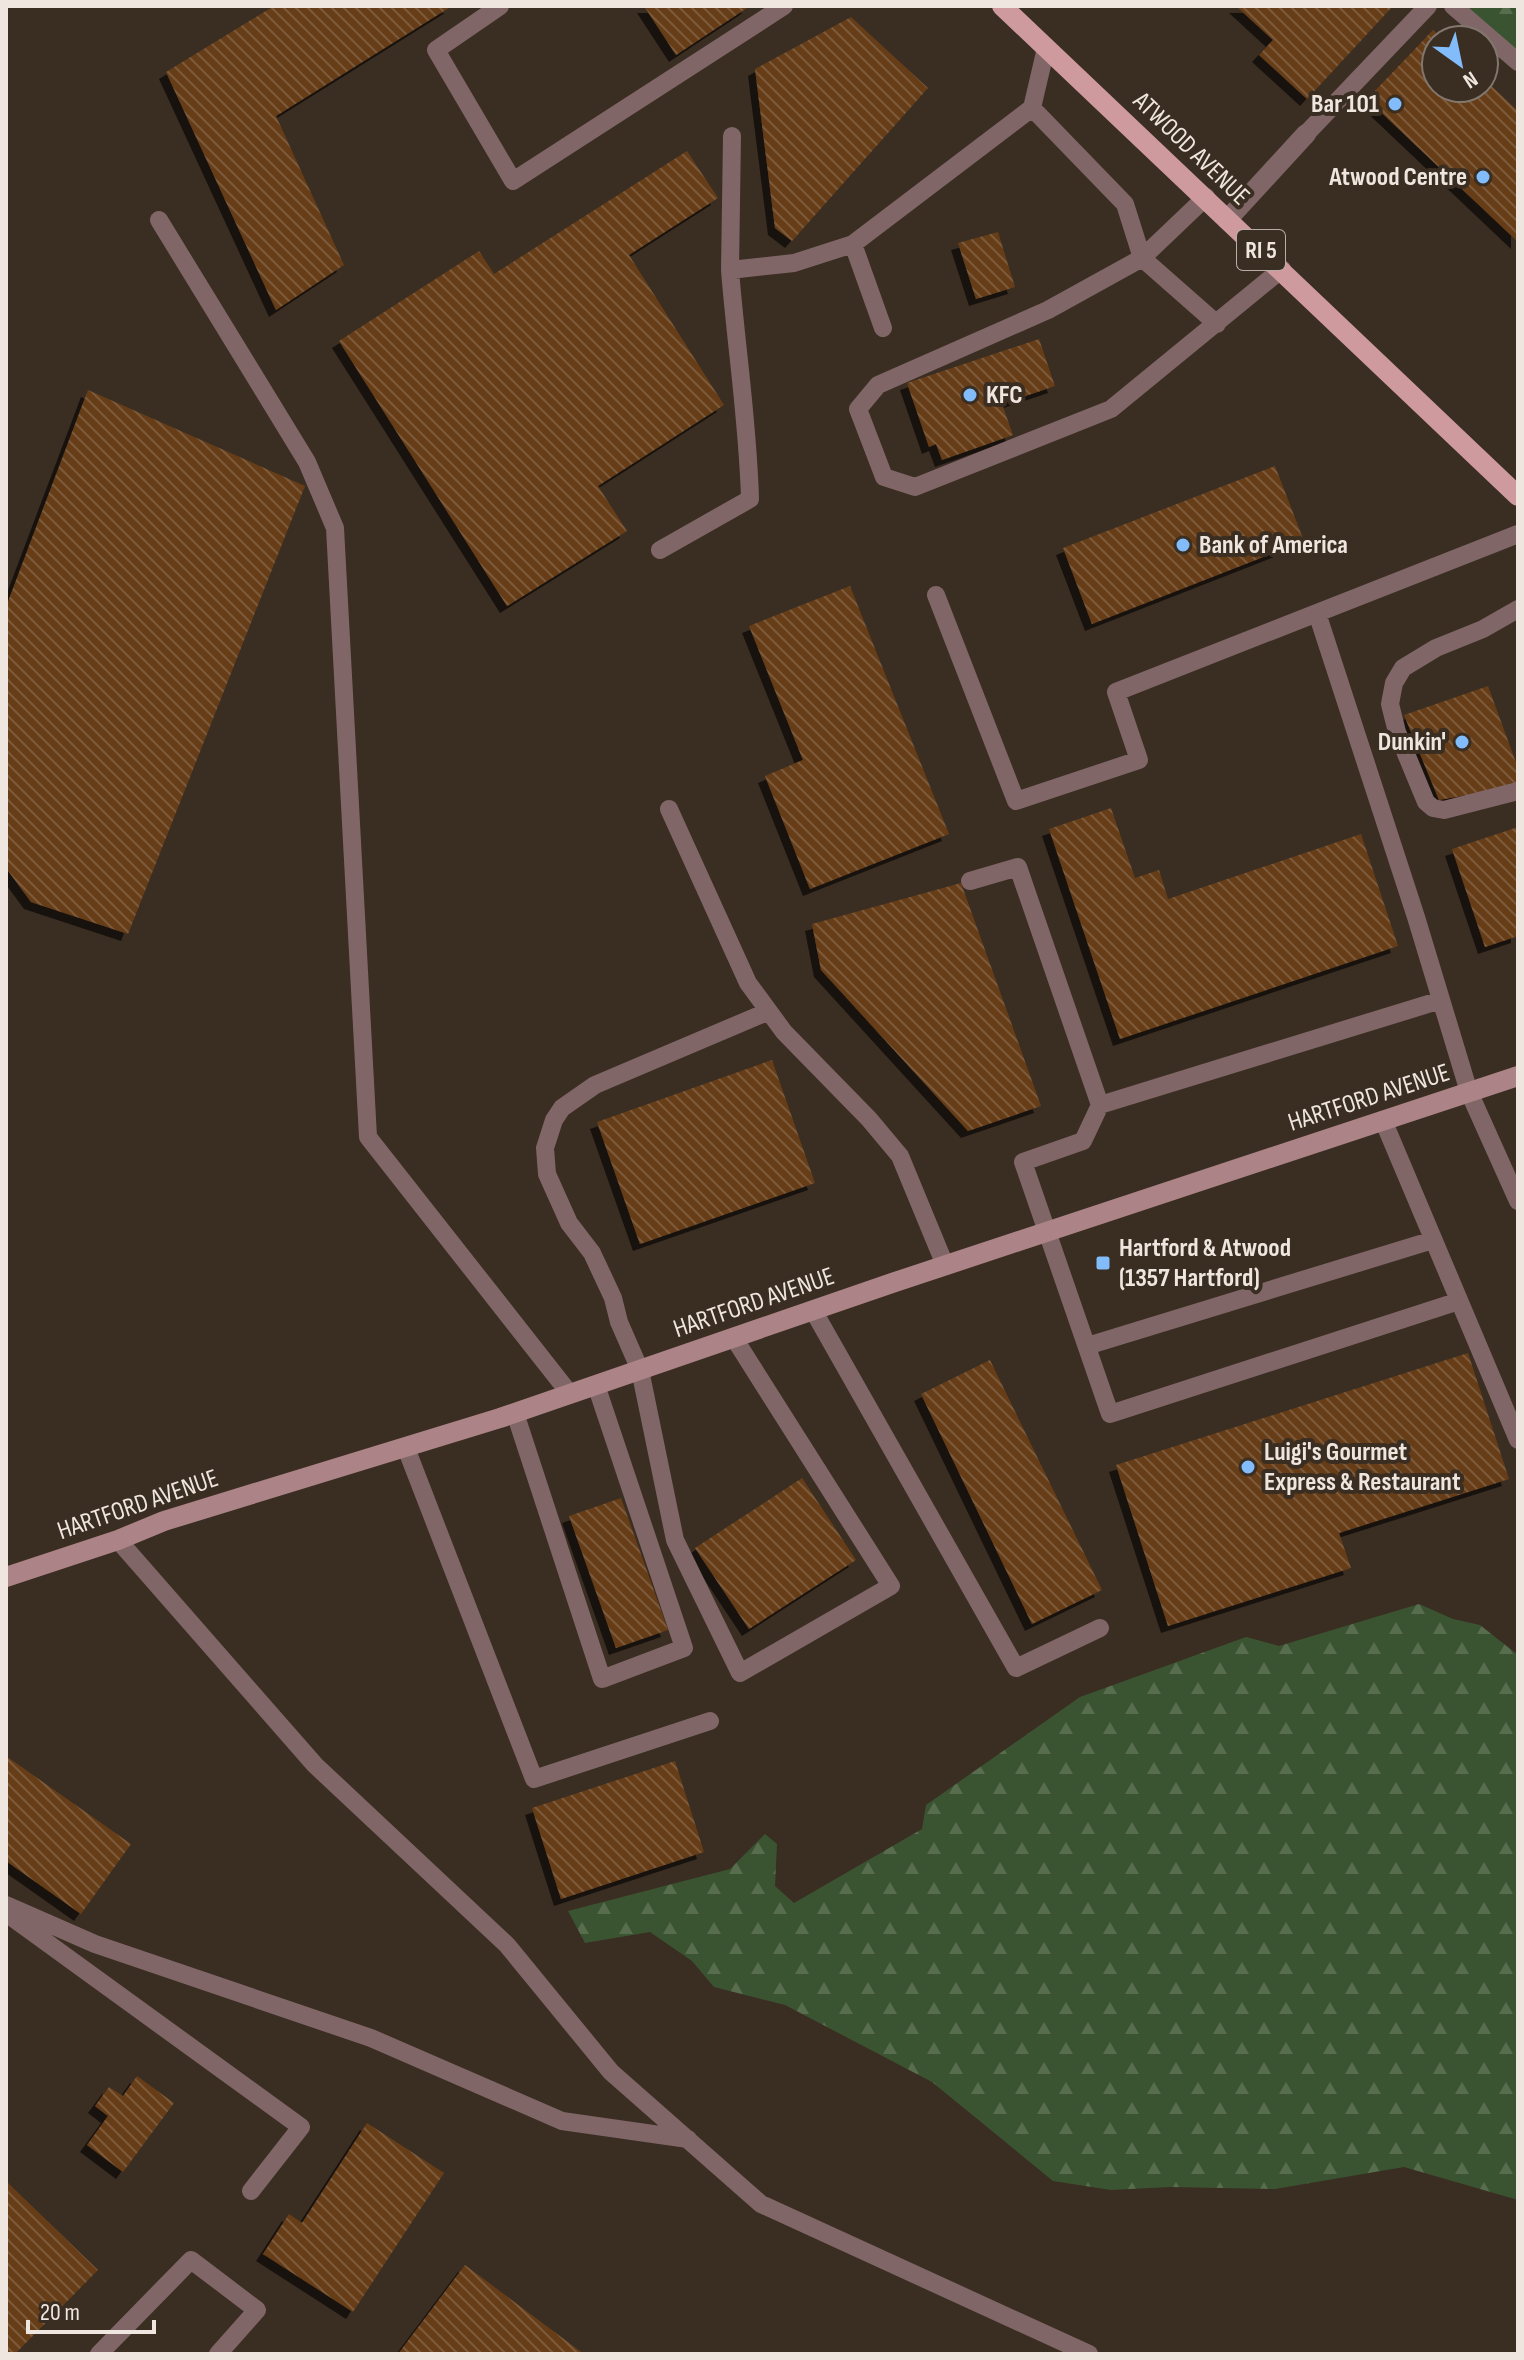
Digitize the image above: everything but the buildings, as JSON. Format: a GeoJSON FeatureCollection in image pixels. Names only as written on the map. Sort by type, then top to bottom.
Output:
{"type":"FeatureCollection","features":[{"type":"Feature","properties":{"kind":"main road","name":"ATWOOD AVENUE"},"geometry":{"type":"LineString","coordinates":[[1002,6],[1518,496]]}},
{"type":"Feature","properties":{"kind":"main road","name":"HARTFORD AVENUE"},"geometry":{"type":"LineString","coordinates":[[6,1577],[118,1540],[164,1521],[515,1413],[945,1265],[1518,1076]]}},
{"type":"Feature","properties":{"kind":"street"},"geometry":{"type":"LineString","coordinates":[[1227,220],[1306,134]]}},
{"type":"Feature","properties":{"kind":"lane"},"geometry":{"type":"LineString","coordinates":[[500,6],[436,50],[513,181],[784,6]]}},
{"type":"Feature","properties":{"kind":"lane"},"geometry":{"type":"LineString","coordinates":[[1306,134],[1428,6]]}},
{"type":"Feature","properties":{"kind":"lane"},"geometry":{"type":"LineString","coordinates":[[1453,6],[1518,62]]}},
{"type":"Feature","properties":{"kind":"lane"},"geometry":{"type":"LineString","coordinates":[[730,270],[794,263],[853,244],[1032,108],[1046,48]]}},
{"type":"Feature","properties":{"kind":"lane"},"geometry":{"type":"LineString","coordinates":[[1032,108],[1125,204],[1142,258],[1217,324]]}},
{"type":"Feature","properties":{"kind":"lane"},"geometry":{"type":"LineString","coordinates":[[660,550],[750,499],[748,445],[736,353],[730,270],[732,136]]}},
{"type":"Feature","properties":{"kind":"lane"},"geometry":{"type":"LineString","coordinates":[[1206,197],[1142,258],[1048,310],[878,385],[858,409],[884,477],[915,487],[1111,409],[1282,269]]}},
{"type":"Feature","properties":{"kind":"lane"},"geometry":{"type":"LineString","coordinates":[[159,220],[307,462],[335,528],[368,1137],[570,1394]]}},
{"type":"Feature","properties":{"kind":"lane"},"geometry":{"type":"LineString","coordinates":[[853,244],[883,328]]}},
{"type":"Feature","properties":{"kind":"lane"},"geometry":{"type":"LineString","coordinates":[[936,595],[1016,801],[1139,760],[1116,692],[1518,534]]}},
{"type":"Feature","properties":{"kind":"lane"},"geometry":{"type":"LineString","coordinates":[[1518,609],[1483,629],[1436,648],[1403,668],[1394,683],[1390,704],[1397,732],[1421,794],[1433,808],[1444,810],[1518,791]]}},
{"type":"Feature","properties":{"kind":"lane"},"geometry":{"type":"LineString","coordinates":[[1317,613],[1469,1092],[1518,1201]]}},
{"type":"Feature","properties":{"kind":"lane"},"geometry":{"type":"LineString","coordinates":[[669,809],[748,983],[784,1032],[869,1119],[900,1156],[945,1265]]}},
{"type":"Feature","properties":{"kind":"lane"},"geometry":{"type":"LineString","coordinates":[[970,881],[1018,867],[1100,1105],[1083,1141],[1023,1162],[1110,1414],[1459,1301]]}},
{"type":"Feature","properties":{"kind":"lane"},"geometry":{"type":"LineString","coordinates":[[1100,1105],[1441,1000]]}},
{"type":"Feature","properties":{"kind":"lane"},"geometry":{"type":"LineString","coordinates":[[734,1338],[891,1586],[740,1673],[675,1540],[640,1370],[619,1322],[608,1286],[592,1253],[569,1223],[547,1174],[545,1148],[562,1108],[595,1085],[767,1012]]}},
{"type":"Feature","properties":{"kind":"lane"},"geometry":{"type":"LineString","coordinates":[[1383,1120],[1518,1440]]}},
{"type":"Feature","properties":{"kind":"lane"},"geometry":{"type":"LineString","coordinates":[[1087,1346],[1433,1240]]}},
{"type":"Feature","properties":{"kind":"lane"},"geometry":{"type":"LineString","coordinates":[[813,1310],[1016,1668],[1100,1628]]}},
{"type":"Feature","properties":{"kind":"lane"},"geometry":{"type":"LineString","coordinates":[[515,1413],[602,1679],[684,1648],[596,1385]]}},
{"type":"Feature","properties":{"kind":"lane"},"geometry":{"type":"LineString","coordinates":[[406,1448],[534,1779],[710,1721]]}},
{"type":"Feature","properties":{"kind":"lane"},"geometry":{"type":"LineString","coordinates":[[118,1540],[315,1765],[507,1945],[611,2072],[761,2204],[1089,2354]]}},
{"type":"Feature","properties":{"kind":"lane"},"geometry":{"type":"LineString","coordinates":[[6,1905],[95,1944],[371,2038],[562,2121],[688,2139]]}},
{"type":"Feature","properties":{"kind":"lane"},"geometry":{"type":"LineString","coordinates":[[6,1913],[301,2127],[251,2191]]}},
{"type":"Feature","properties":{"kind":"lane"},"geometry":{"type":"LineString","coordinates":[[99,2354],[191,2260],[257,2310],[218,2354]]}},
{"type":"Feature","properties":{"kind":"green space"},"geometry":{"type":"Polygon","coordinates":[[[1461,6],[1518,6],[1518,54],[1500,39],[1500,24],[1482,24],[1461,6]]]}},
{"type":"Feature","properties":{"kind":"green space"},"geometry":{"type":"Polygon","coordinates":[[[1419,1604],[1453,1619],[1480,1625],[1518,1655],[1518,2200],[1404,2167],[1275,2189],[1170,2187],[1111,2190],[1053,2181],[932,2082],[785,2005],[714,1987],[692,1961],[650,1932],[585,1943],[568,1911],[730,1869],[765,1834],[777,1844],[775,1886],[794,1903],[922,1829],[926,1805],[1080,1697],[1246,1637],[1279,1646],[1419,1604]]]}},
{"type":"Feature","properties":{"kind":"place","name":"Bar 101"},"geometry":{"type":"Point","coordinates":[1395,104]}},
{"type":"Feature","properties":{"kind":"place","name":"Atwood Centre"},"geometry":{"type":"Point","coordinates":[1483,177]}},
{"type":"Feature","properties":{"kind":"place","name":"KFC"},"geometry":{"type":"Point","coordinates":[970,395]}},
{"type":"Feature","properties":{"kind":"place","name":"Bank of America"},"geometry":{"type":"Point","coordinates":[1183,545]}},
{"type":"Feature","properties":{"kind":"place","name":"Dunkin'"},"geometry":{"type":"Point","coordinates":[1462,742]}},
{"type":"Feature","properties":{"kind":"place","name":"Hartford & Atwood (1357 Hartford)"},"geometry":{"type":"Point","coordinates":[1103,1263]}},
{"type":"Feature","properties":{"kind":"place","name":"Luigi's Gourmet Express & Restaurant"},"geometry":{"type":"Point","coordinates":[1248,1467]}}]}
